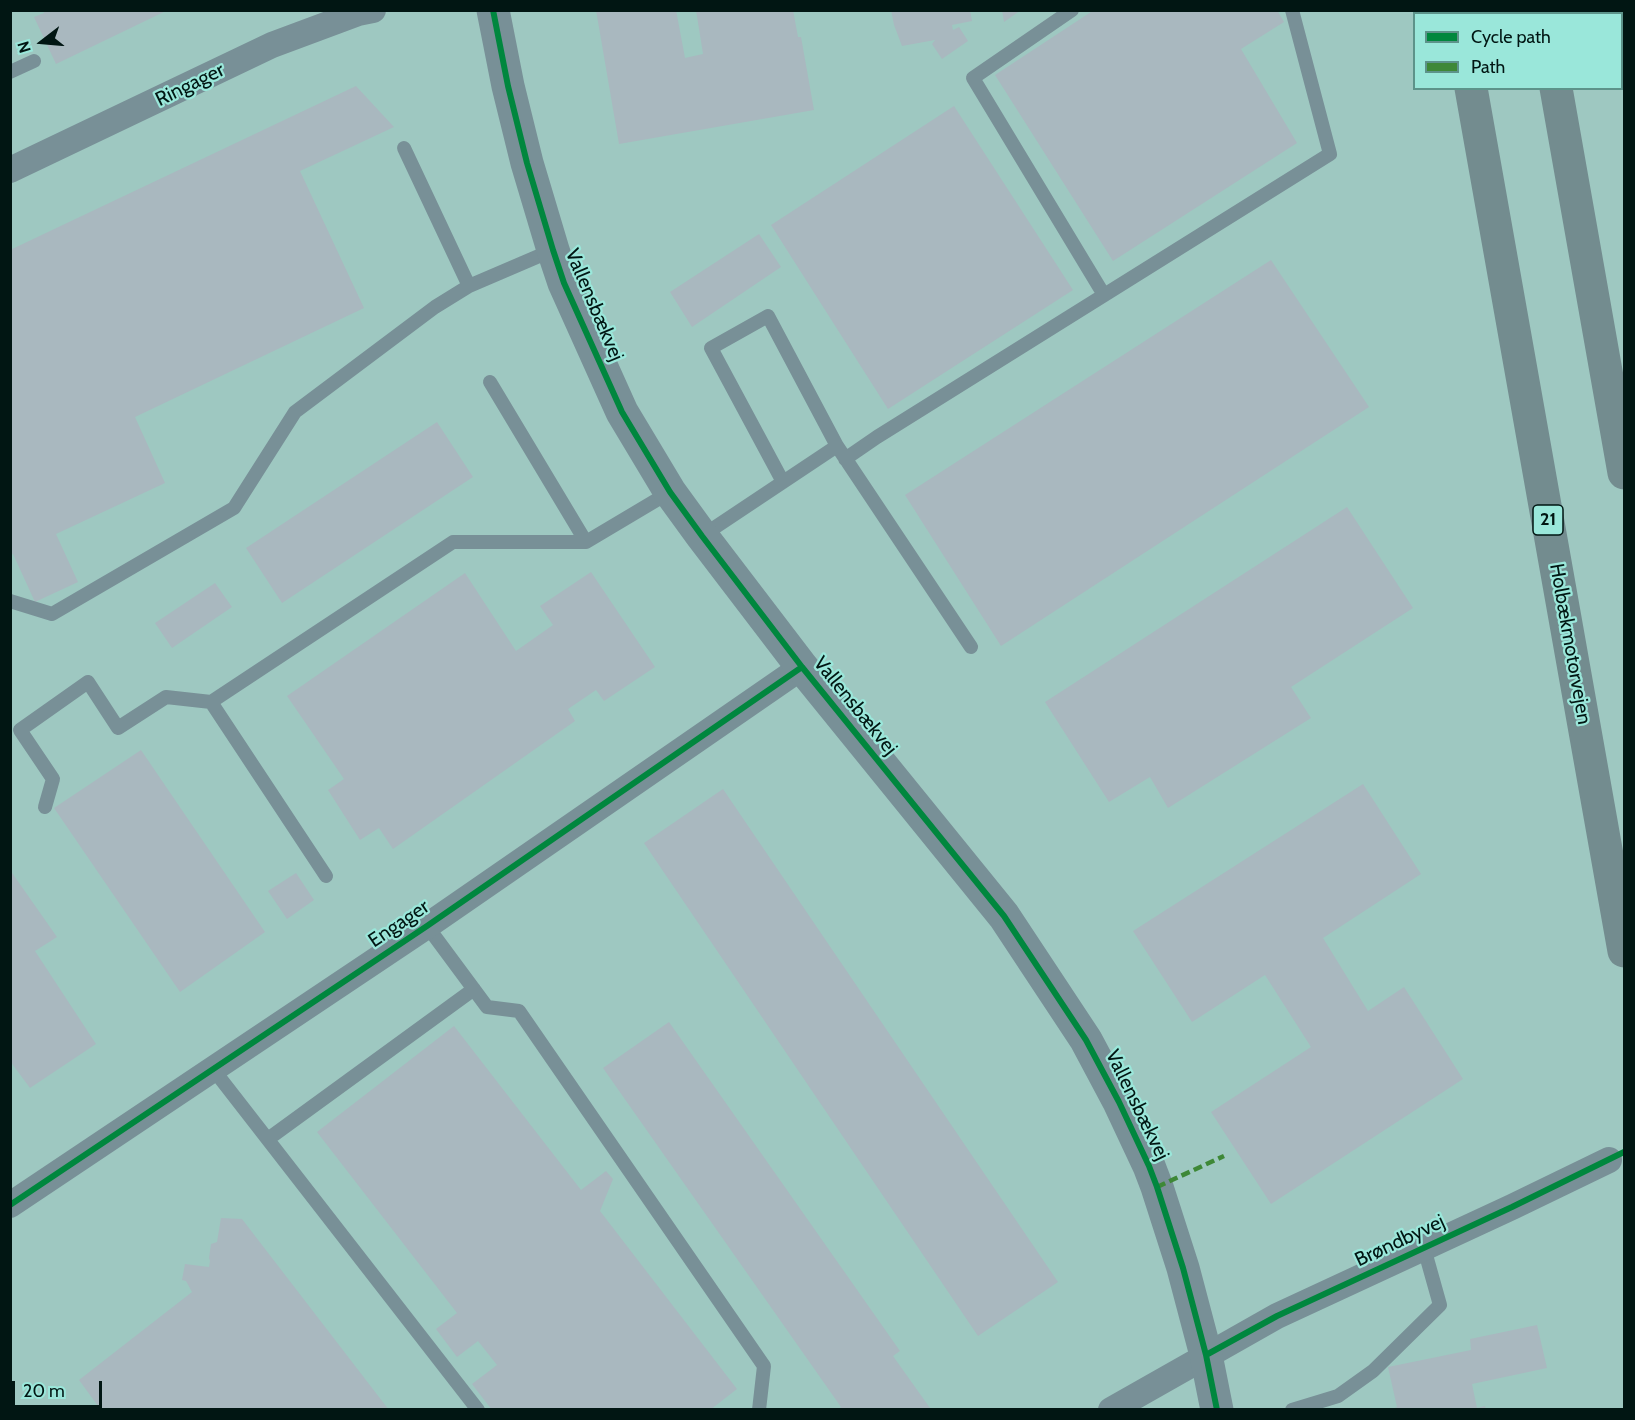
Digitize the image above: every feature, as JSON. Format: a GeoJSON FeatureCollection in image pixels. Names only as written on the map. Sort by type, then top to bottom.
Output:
{"type":"FeatureCollection","features":[{"type":"Feature","properties":{"kind":"highway","name":"Holbækmotorvejen"},"geometry":{"type":"LineString","coordinates":[[1471,90],[1624,951]]}},
{"type":"Feature","properties":{"kind":"highway"},"geometry":{"type":"LineString","coordinates":[[1556,90],[1624,473]]}},
{"type":"Feature","properties":{"kind":"street","name":"Ringager"},"geometry":{"type":"LineString","coordinates":[[10,170],[272,45],[358,13],[373,10]]}},
{"type":"Feature","properties":{"kind":"street","name":"Vallensbækvej"},"geometry":{"type":"LineString","coordinates":[[493,10],[508,86],[527,163],[553,250],[564,283],[622,412],[670,492],[702,536],[802,667],[1005,916],[1086,1040],[1119,1102],[1157,1187],[1183,1268],[1206,1355],[1217,1410]]}},
{"type":"Feature","properties":{"kind":"street","name":"Engager"},"geometry":{"type":"LineString","coordinates":[[10,1205],[427,926],[802,667]]}},
{"type":"Feature","properties":{"kind":"street","name":"Brøndbyvej"},"geometry":{"type":"LineString","coordinates":[[1111,1410],[1277,1316],[1609,1160]]}},
{"type":"Feature","properties":{"kind":"lane"},"geometry":{"type":"LineString","coordinates":[[1071,10],[974,78],[1104,296]]}},
{"type":"Feature","properties":{"kind":"lane"},"geometry":{"type":"LineString","coordinates":[[845,459],[1330,154],[1292,10]]}},
{"type":"Feature","properties":{"kind":"lane"},"geometry":{"type":"LineString","coordinates":[[10,72],[34,61]]}},
{"type":"Feature","properties":{"kind":"lane"},"geometry":{"type":"LineString","coordinates":[[404,148],[469,286]]}},
{"type":"Feature","properties":{"kind":"lane"},"geometry":{"type":"LineString","coordinates":[[10,600],[52,614],[234,508],[295,412],[435,307],[469,286],[553,250]]}},
{"type":"Feature","properties":{"kind":"lane"},"geometry":{"type":"LineString","coordinates":[[783,482],[711,348],[768,316],[837,446],[971,648]]}},
{"type":"Feature","properties":{"kind":"lane"},"geometry":{"type":"LineString","coordinates":[[489,381],[586,542]]}},
{"type":"Feature","properties":{"kind":"lane"},"geometry":{"type":"LineString","coordinates":[[702,536],[837,446]]}},
{"type":"Feature","properties":{"kind":"lane"},"geometry":{"type":"LineString","coordinates":[[45,807],[53,778],[20,730],[88,682],[118,728],[166,697],[211,702],[453,542],[586,542],[670,492]]}},
{"type":"Feature","properties":{"kind":"lane"},"geometry":{"type":"LineString","coordinates":[[211,702],[326,876]]}},
{"type":"Feature","properties":{"kind":"lane"},"geometry":{"type":"LineString","coordinates":[[427,926],[487,1007],[519,1011],[764,1366],[759,1410]]}},
{"type":"Feature","properties":{"kind":"lane"},"geometry":{"type":"LineString","coordinates":[[268,1139],[474,989]]}},
{"type":"Feature","properties":{"kind":"lane"},"geometry":{"type":"LineString","coordinates":[[213,1069],[478,1410]]}},
{"type":"Feature","properties":{"kind":"lane"},"geometry":{"type":"LineString","coordinates":[[1292,1410],[1338,1396],[1373,1371],[1440,1305],[1424,1248]]}},
{"type":"Feature","properties":{"kind":"building"},"geometry":{"type":"Polygon","coordinates":[[[43,10],[168,10],[56,64],[34,17],[44,13],[43,10]]]}},
{"type":"Feature","properties":{"kind":"building"},"geometry":{"type":"Polygon","coordinates":[[[596,10],[676,10],[685,58],[703,54],[696,10],[793,10],[798,37],[801,37],[814,110],[619,144],[596,10]]]}},
{"type":"Feature","properties":{"kind":"building"},"geometry":{"type":"Polygon","coordinates":[[[891,10],[970,10],[972,21],[952,25],[953,30],[959,27],[968,41],[942,59],[932,44],[935,40],[902,46],[891,10]]]}},
{"type":"Feature","properties":{"kind":"building"},"geometry":{"type":"Polygon","coordinates":[[[1002,10],[1021,10],[1004,22],[1002,10]]]}},
{"type":"Feature","properties":{"kind":"building"},"geometry":{"type":"Polygon","coordinates":[[[1094,10],[1277,10],[1284,22],[1241,49],[1297,143],[1113,261],[995,75],[1094,10]]]}},
{"type":"Feature","properties":{"kind":"building"},"geometry":{"type":"Polygon","coordinates":[[[356,86],[394,127],[300,171],[364,308],[135,417],[165,483],[56,534],[78,582],[35,602],[13,554],[10,556],[10,250],[356,86]]]}},
{"type":"Feature","properties":{"kind":"building"},"geometry":{"type":"Polygon","coordinates":[[[954,106],[1073,290],[888,409],[771,225],[954,106]]]}},
{"type":"Feature","properties":{"kind":"building"},"geometry":{"type":"Polygon","coordinates":[[[759,234],[781,267],[692,327],[670,292],[759,234]]]}},
{"type":"Feature","properties":{"kind":"building"},"geometry":{"type":"Polygon","coordinates":[[[1271,260],[1369,407],[1001,646],[905,495],[1271,260]]]}},
{"type":"Feature","properties":{"kind":"building"},"geometry":{"type":"Polygon","coordinates":[[[437,422],[473,477],[282,603],[246,548],[437,422]]]}},
{"type":"Feature","properties":{"kind":"building"},"geometry":{"type":"Polygon","coordinates":[[[1347,507],[1413,608],[1291,687],[1311,718],[1168,808],[1150,777],[1109,802],[1045,702],[1347,507]]]}},
{"type":"Feature","properties":{"kind":"building"},"geometry":{"type":"Polygon","coordinates":[[[591,572],[655,667],[604,701],[596,690],[568,709],[575,721],[393,849],[379,828],[360,840],[328,790],[344,779],[287,696],[465,573],[516,651],[553,625],[540,606],[591,572]]]}},
{"type":"Feature","properties":{"kind":"building"},"geometry":{"type":"Polygon","coordinates":[[[215,583],[232,607],[172,648],[155,623],[215,583]]]}},
{"type":"Feature","properties":{"kind":"building"},"geometry":{"type":"Polygon","coordinates":[[[141,750],[265,932],[180,992],[54,808],[141,750]]]}},
{"type":"Feature","properties":{"kind":"building"},"geometry":{"type":"Polygon","coordinates":[[[1363,784],[1421,874],[1323,938],[1368,1011],[1404,987],[1463,1079],[1271,1204],[1211,1112],[1311,1047],[1265,975],[1192,1022],[1133,931],[1363,784]]]}},
{"type":"Feature","properties":{"kind":"building"},"geometry":{"type":"Polygon","coordinates":[[[723,789],[1058,1282],[978,1336],[644,843],[723,789]]]}},
{"type":"Feature","properties":{"kind":"building"},"geometry":{"type":"Polygon","coordinates":[[[10,870],[57,937],[35,951],[96,1044],[30,1088],[10,1061],[10,870]]]}},
{"type":"Feature","properties":{"kind":"building"},"geometry":{"type":"Polygon","coordinates":[[[296,873],[314,900],[287,919],[268,891],[296,873]]]}},
{"type":"Feature","properties":{"kind":"building"},"geometry":{"type":"Polygon","coordinates":[[[669,1022],[900,1351],[893,1356],[930,1408],[928,1410],[908,1410],[907,1408],[904,1410],[837,1410],[841,1407],[603,1068],[669,1022]]]}},
{"type":"Feature","properties":{"kind":"building"},"geometry":{"type":"Polygon","coordinates":[[[454,1026],[581,1190],[606,1171],[613,1179],[600,1211],[737,1389],[710,1410],[492,1410],[472,1384],[497,1365],[478,1341],[457,1357],[436,1329],[457,1313],[317,1132],[454,1026]]]}},
{"type":"Feature","properties":{"kind":"building"},"geometry":{"type":"Polygon","coordinates":[[[221,1218],[242,1219],[389,1410],[101,1410],[79,1380],[192,1292],[186,1281],[182,1280],[185,1264],[209,1267],[211,1244],[217,1242],[221,1218]]]}},
{"type":"Feature","properties":{"kind":"building"},"geometry":{"type":"Polygon","coordinates":[[[1537,1325],[1547,1368],[1472,1384],[1477,1408],[1485,1406],[1486,1410],[1390,1410],[1397,1407],[1388,1367],[1471,1350],[1470,1339],[1537,1325]]]}},
{"type":"Feature","properties":{"kind":"marked path"},"geometry":{"type":"LineString","coordinates":[[1157,1187],[1224,1156]]}},
{"type":"Feature","properties":{"kind":"cycle path"},"geometry":{"type":"LineString","coordinates":[[493,10],[508,86],[527,163],[553,250],[564,283],[622,412],[670,492],[702,536],[802,667],[1004,916],[1086,1040],[1119,1102],[1157,1187],[1183,1268],[1206,1355],[1217,1410]]}},
{"type":"Feature","properties":{"kind":"cycle path"},"geometry":{"type":"LineString","coordinates":[[10,1205],[427,926],[802,667]]}},
{"type":"Feature","properties":{"kind":"cycle path"},"geometry":{"type":"LineString","coordinates":[[1206,1355],[1277,1316],[1512,1207],[1624,1152]]}}]}
